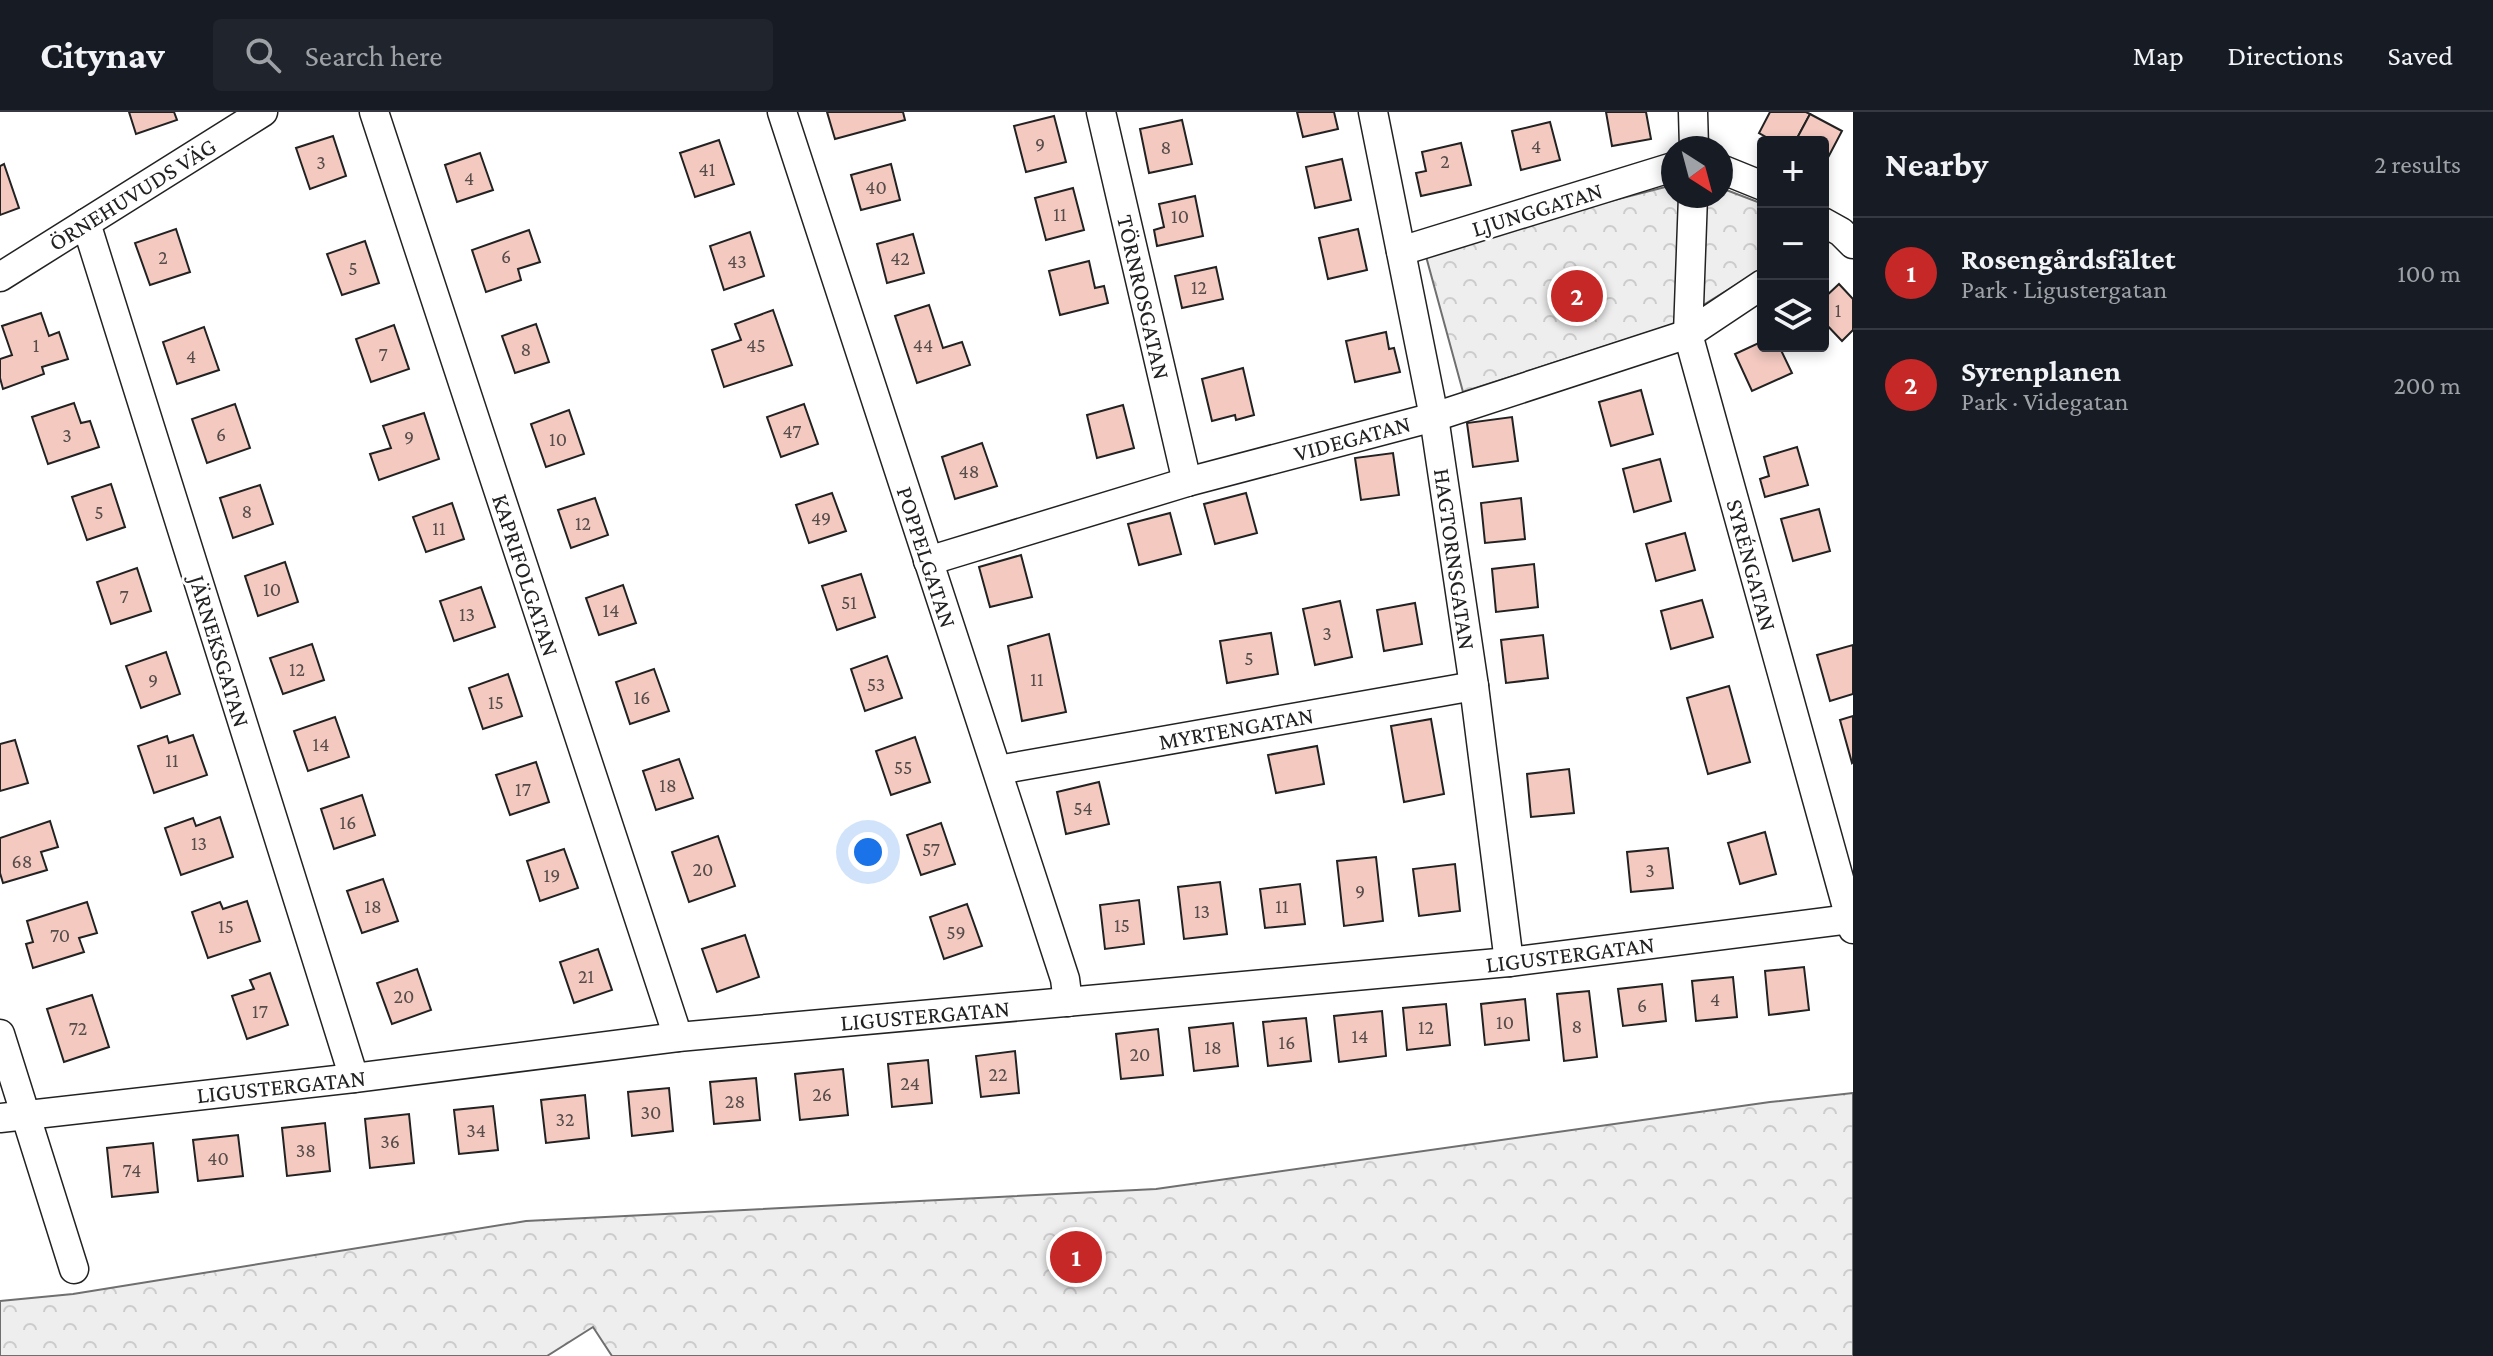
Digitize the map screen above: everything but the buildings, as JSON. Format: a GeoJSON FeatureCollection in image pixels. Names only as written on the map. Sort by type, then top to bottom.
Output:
{"type":"FeatureCollection","features":[{"type":"Feature","properties":{"kind":"street","name":"ÖRNEHUVUDS VÄG"},"geometry":{"type":"LineString","coordinates":[[0,277],[263,112]]}},
{"type":"Feature","properties":{"kind":"street","name":"KAPRIFOLGATAN"},"geometry":{"type":"LineString","coordinates":[[374,112],[678,1037]]}},
{"type":"Feature","properties":{"kind":"street","name":"POPPELGATAN"},"geometry":{"type":"LineString","coordinates":[[782,112],[998,770],[1065,979],[1068,1002]]}},
{"type":"Feature","properties":{"kind":"street","name":"TÖRNROSGATAN"},"geometry":{"type":"LineString","coordinates":[[1101,112],[1187,482]]}},
{"type":"Feature","properties":{"kind":"street","name":"HAGTORNSGATAN"},"geometry":{"type":"LineString","coordinates":[[1373,112],[1434,417],[1474,686],[1509,962]]}},
{"type":"Feature","properties":{"kind":"street"},"geometry":{"type":"LineString","coordinates":[[1693,112],[1694,136]]}},
{"type":"Feature","properties":{"kind":"street","name":"LJUNGGATAN"},"geometry":{"type":"LineString","coordinates":[[1401,251],[1661,171]]}},
{"type":"Feature","properties":{"kind":"street"},"geometry":{"type":"LineString","coordinates":[[1733,174],[1757,184]]}},
{"type":"Feature","properties":{"kind":"street","name":"SYRÉNGATAN"},"geometry":{"type":"LineString","coordinates":[[1693,208],[1688,334],[1851,924]]}},
{"type":"Feature","properties":{"kind":"street","name":"JÄRNEKSGATAN"},"geometry":{"type":"LineString","coordinates":[[86,223],[354,1078]]}},
{"type":"Feature","properties":{"kind":"street","name":"VIDEGATAN"},"geometry":{"type":"LineString","coordinates":[[928,561],[1187,482],[1434,417],[1688,334],[1757,288]]}},
{"type":"Feature","properties":{"kind":"street","name":"MYRTENGATAN"},"geometry":{"type":"LineString","coordinates":[[998,770],[1474,686]]}},
{"type":"Feature","properties":{"kind":"street","name":"LIGUSTERGATAN"},"geometry":{"type":"LineString","coordinates":[[14,1116],[354,1078],[678,1037],[1509,962],[1851,924]]}},
{"type":"Feature","properties":{"kind":"street"},"geometry":{"type":"LineString","coordinates":[[0,1034],[14,1116],[74,1269]]}},
{"type":"Feature","properties":{"kind":"green space"},"geometry":{"type":"Polygon","coordinates":[[[1661,188],[1661,208],[1733,208],[1733,193],[1757,202],[1757,272],[1671,325],[1463,392],[1424,249],[1661,188]]]}},
{"type":"Feature","properties":{"kind":"green space"},"geometry":{"type":"Polygon","coordinates":[[[1853,1093],[1853,1356],[612,1356],[593,1327],[547,1356],[0,1356],[0,1301],[73,1294],[526,1221],[1156,1189],[1770,1102],[1853,1093]]]}},
{"type":"Feature","properties":{"kind":"place","name":"Syrenplanen"},"geometry":{"type":"Point","coordinates":[1577,296]}},
{"type":"Feature","properties":{"kind":"place","name":"Rosengårdsfältet"},"geometry":{"type":"Point","coordinates":[1076,1257]}}]}
